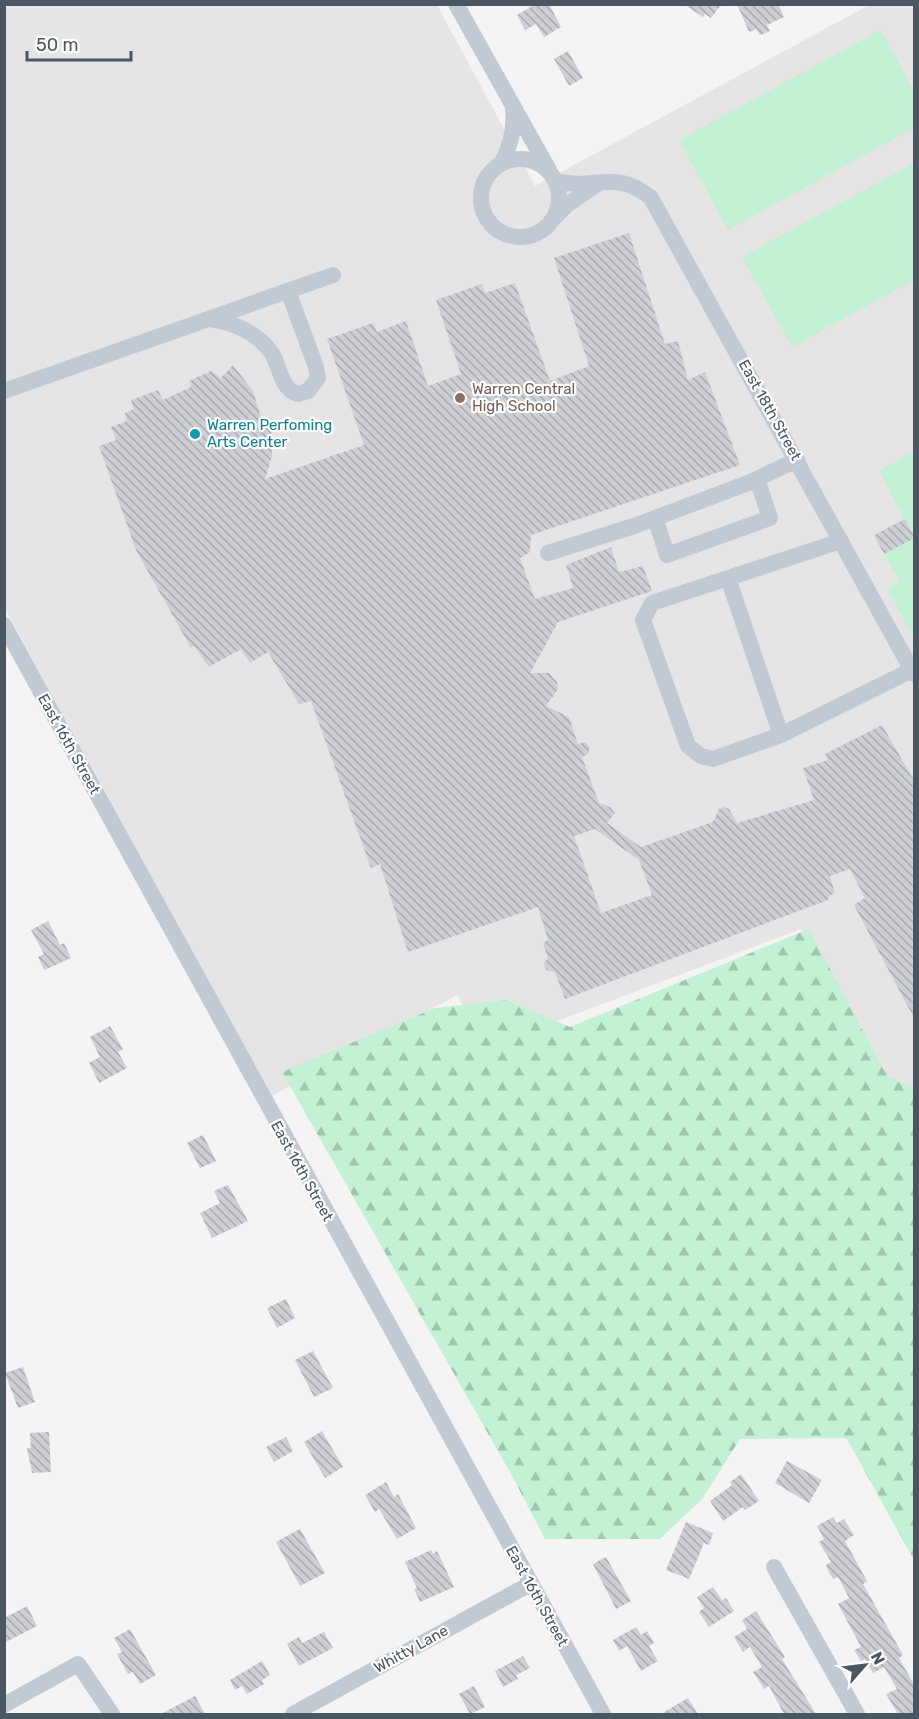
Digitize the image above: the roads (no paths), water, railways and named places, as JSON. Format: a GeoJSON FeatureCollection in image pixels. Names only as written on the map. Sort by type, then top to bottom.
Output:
{"type":"FeatureCollection","features":[{"type":"Feature","properties":{"kind":"street"},"geometry":{"type":"LineString","coordinates":[[456,4],[513,109],[521,116],[553,177],[560,196],[555,217]]}},
{"type":"Feature","properties":{"kind":"street"},"geometry":{"type":"LineString","coordinates":[[513,109],[514,129],[509,150],[501,164],[486,177],[482,189],[481,202],[490,223],[508,236],[519,238],[540,233],[567,205],[599,183]]}},
{"type":"Feature","properties":{"kind":"street"},"geometry":{"type":"LineString","coordinates":[[501,164],[517,158],[530,159],[553,177]]}},
{"type":"Feature","properties":{"kind":"street","name":"East 18th Street"},"geometry":{"type":"LineString","coordinates":[[553,177],[580,185],[623,181],[638,187],[651,198],[913,672]]}},
{"type":"Feature","properties":{"kind":"street"},"geometry":{"type":"LineString","coordinates":[[4,391],[333,275]]}},
{"type":"Feature","properties":{"kind":"street"},"geometry":{"type":"LineString","coordinates":[[208,319],[232,324],[255,336],[271,352],[286,387],[298,394],[308,391],[318,378],[316,367],[288,291]]}},
{"type":"Feature","properties":{"kind":"street"},"geometry":{"type":"LineString","coordinates":[[548,553],[655,518],[757,479],[797,460]]}},
{"type":"Feature","properties":{"kind":"street"},"geometry":{"type":"LineString","coordinates":[[655,518],[667,555],[770,518],[757,479]]}},
{"type":"Feature","properties":{"kind":"street"},"geometry":{"type":"LineString","coordinates":[[841,541],[652,603],[643,620],[688,746],[700,756],[713,759],[781,735],[913,672]]}},
{"type":"Feature","properties":{"kind":"street"},"geometry":{"type":"LineString","coordinates":[[728,578],[781,735]]}},
{"type":"Feature","properties":{"kind":"street","name":"East 16th Street"},"geometry":{"type":"LineString","coordinates":[[4,625],[603,1714]]}},
{"type":"Feature","properties":{"kind":"street"},"geometry":{"type":"LineString","coordinates":[[774,1567],[857,1714]]}},
{"type":"Feature","properties":{"kind":"street","name":"Whitty Lane"},"geometry":{"type":"LineString","coordinates":[[293,1714],[530,1584]]}},
{"type":"Feature","properties":{"kind":"street"},"geometry":{"type":"LineString","coordinates":[[4,1705],[78,1664],[112,1714]]}},
{"type":"Feature","properties":{"kind":"place","name":"Warren Central High School"},"geometry":{"type":"Point","coordinates":[460,398]}},
{"type":"Feature","properties":{"kind":"place","name":"Warren Perfoming Arts Center"},"geometry":{"type":"Point","coordinates":[195,434]}}]}
